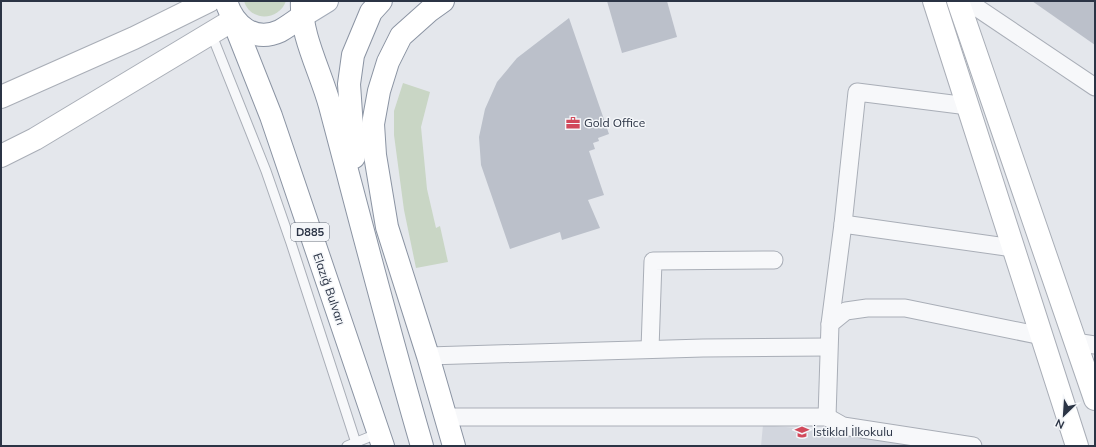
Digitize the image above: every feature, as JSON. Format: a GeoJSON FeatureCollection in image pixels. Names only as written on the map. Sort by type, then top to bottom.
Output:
{"type":"FeatureCollection","features":[{"type":"Feature","properties":{"kind":"main road"},"geometry":{"type":"LineString","coordinates":[[1,97],[134,38],[209,1]]}},
{"type":"Feature","properties":{"kind":"main road"},"geometry":{"type":"LineString","coordinates":[[1,156],[35,139],[212,32],[229,10],[244,29],[256,34],[268,34],[280,31],[301,9],[327,1]]}},
{"type":"Feature","properties":{"kind":"main road"},"geometry":{"type":"LineString","coordinates":[[358,212],[349,84],[353,55],[371,12],[381,1]]}},
{"type":"Feature","properties":{"kind":"main road"},"geometry":{"type":"LineString","coordinates":[[443,1],[429,10],[401,36],[388,62],[379,91],[373,124],[375,155],[387,227],[428,356],[444,417],[454,446]]}},
{"type":"Feature","properties":{"kind":"main road"},"geometry":{"type":"LineString","coordinates":[[934,1],[1077,446]]}},
{"type":"Feature","properties":{"kind":"main road"},"geometry":{"type":"LineString","coordinates":[[958,1],[1085,343],[1095,399]]}},
{"type":"Feature","properties":{"kind":"main road"},"geometry":{"type":"LineString","coordinates":[[301,9],[326,91],[422,446]]}},
{"type":"Feature","properties":{"kind":"main road","name":"Elazığ Bulvarı"},"geometry":{"type":"LineString","coordinates":[[229,10],[271,116],[381,440]]}},
{"type":"Feature","properties":{"kind":"street"},"geometry":{"type":"LineString","coordinates":[[967,1],[1095,87]]}},
{"type":"Feature","properties":{"kind":"street"},"geometry":{"type":"LineString","coordinates":[[827,416],[828,347],[830,324],[858,92],[968,106]]}},
{"type":"Feature","properties":{"kind":"street"},"geometry":{"type":"LineString","coordinates":[[843,224],[1013,248]]}},
{"type":"Feature","properties":{"kind":"street"},"geometry":{"type":"LineString","coordinates":[[650,349],[653,261],[774,260]]}},
{"type":"Feature","properties":{"kind":"street"},"geometry":{"type":"LineString","coordinates":[[830,324],[846,311],[867,308],[905,308],[1042,336]]}},
{"type":"Feature","properties":{"kind":"street"},"geometry":{"type":"LineString","coordinates":[[428,356],[650,349],[828,347]]}},
{"type":"Feature","properties":{"kind":"street"},"geometry":{"type":"LineString","coordinates":[[444,417],[827,416],[843,426],[973,446]]}},
{"type":"Feature","properties":{"kind":"lane"},"geometry":{"type":"LineString","coordinates":[[212,32],[271,186],[353,445],[381,440]]}},
{"type":"Feature","properties":{"kind":"shaded area","name":"İstiklal İlkokulu"},"geometry":{"type":"Polygon","coordinates":[[[763,425],[921,439],[920,446],[761,446],[763,425]]]}},
{"type":"Feature","properties":{"kind":"green space"},"geometry":{"type":"Polygon","coordinates":[[[244,1],[286,1],[282,8],[277,12],[271,15],[258,16],[247,8],[244,1]]]}},
{"type":"Feature","properties":{"kind":"green space"},"geometry":{"type":"Polygon","coordinates":[[[403,83],[430,92],[421,127],[427,189],[436,228],[440,226],[448,262],[416,268],[404,210],[394,135],[394,111],[403,83]]]}},
{"type":"Feature","properties":{"kind":"building"},"geometry":{"type":"Polygon","coordinates":[[[607,1],[667,1],[677,37],[622,53],[607,1]]]}},
{"type":"Feature","properties":{"kind":"building"},"geometry":{"type":"Polygon","coordinates":[[[1032,1],[1095,1],[1095,45],[1032,1]]]}},
{"type":"Feature","properties":{"kind":"building"},"geometry":{"type":"Polygon","coordinates":[[[569,18],[609,134],[598,138],[599,141],[593,143],[595,149],[589,151],[604,195],[588,200],[600,228],[562,240],[560,232],[510,249],[481,165],[479,137],[485,109],[497,82],[517,58],[569,18]]]}},
{"type":"Feature","properties":{"kind":"place","name":"Gold Office"},"geometry":{"type":"Point","coordinates":[573,123]}},
{"type":"Feature","properties":{"kind":"place","name":"İstiklal İlkokulu"},"geometry":{"type":"Point","coordinates":[802,432]}}]}
